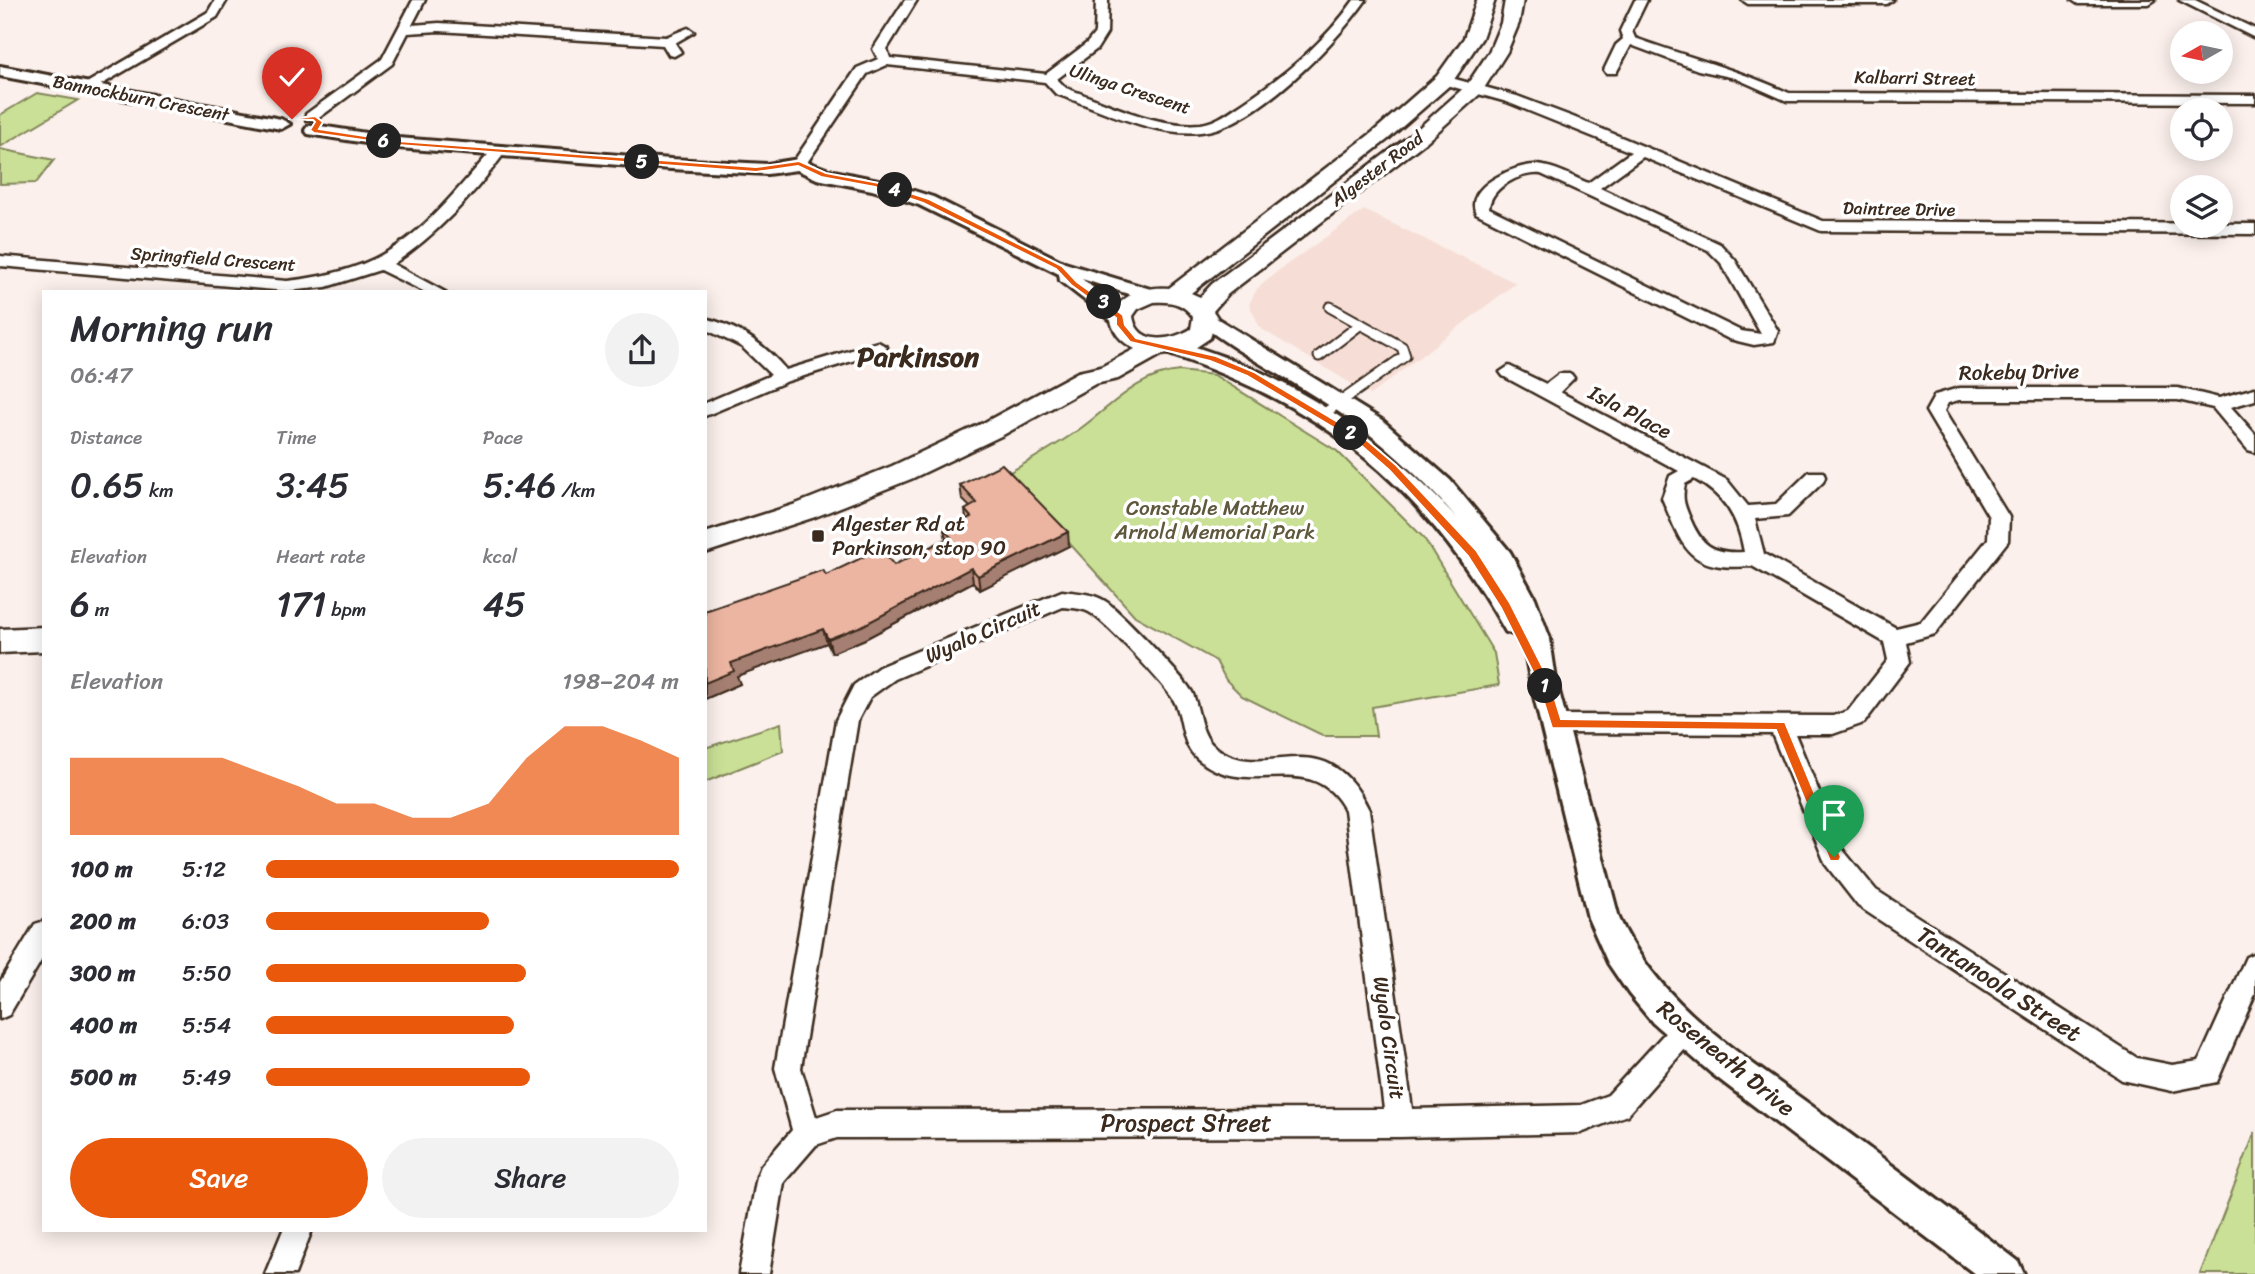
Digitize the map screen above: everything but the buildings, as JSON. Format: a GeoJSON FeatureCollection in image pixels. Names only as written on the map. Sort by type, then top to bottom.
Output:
{"type":"FeatureCollection","features":[{"type":"Feature","properties":{"kind":"main road","name":"Algester Road"},"geometry":{"type":"LineString","coordinates":[[1162,295],[1390,129],[1444,80],[1474,38],[1486,0]]}},
{"type":"Feature","properties":{"kind":"main road","name":"Algester Road"},"geometry":{"type":"LineString","coordinates":[[1204,314],[1220,289],[1420,137],[1474,89],[1498,52],[1510,23],[1514,0]]}},
{"type":"Feature","properties":{"kind":"main road"},"geometry":{"type":"LineString","coordinates":[[707,542],[804,512],[938,458],[1087,378],[1109,373],[1164,347],[1195,339],[1202,333],[1204,314],[1196,304],[1162,295],[1131,303],[1123,325],[1087,378]]}},
{"type":"Feature","properties":{"kind":"main road"},"geometry":{"type":"LineString","coordinates":[[1123,325],[1143,345],[1164,347]]}},
{"type":"Feature","properties":{"kind":"main road"},"geometry":{"type":"LineString","coordinates":[[0,641],[42,639]]}},
{"type":"Feature","properties":{"kind":"street"},"geometry":{"type":"LineString","coordinates":[[87,87],[213,14],[221,0]]}},
{"type":"Feature","properties":{"kind":"street"},"geometry":{"type":"LineString","coordinates":[[312,124],[387,61],[419,0]]}},
{"type":"Feature","properties":{"kind":"street"},"geometry":{"type":"LineString","coordinates":[[799,164],[862,71],[885,61],[880,49],[911,0]]}},
{"type":"Feature","properties":{"kind":"street"},"geometry":{"type":"LineString","coordinates":[[1049,78],[1092,46],[1101,33],[1102,0]]}},
{"type":"Feature","properties":{"kind":"street","name":"Ulinga Crescent"},"geometry":{"type":"LineString","coordinates":[[885,61],[1022,78],[1049,78],[1061,91],[1180,129],[1202,130],[1219,124],[1311,61],[1342,28],[1360,0]]}},
{"type":"Feature","properties":{"kind":"street"},"geometry":{"type":"LineString","coordinates":[[1611,70],[1622,46],[1630,40],[1626,30],[1641,0]]}},
{"type":"Feature","properties":{"kind":"street"},"geometry":{"type":"LineString","coordinates":[[1748,0],[1887,0]]}},
{"type":"Feature","properties":{"kind":"street"},"geometry":{"type":"LineString","coordinates":[[2078,0],[2149,0]]}},
{"type":"Feature","properties":{"kind":"street"},"geometry":{"type":"LineString","coordinates":[[2185,0],[2255,34]]}},
{"type":"Feature","properties":{"kind":"street"},"geometry":{"type":"LineString","coordinates":[[405,29],[439,27],[671,47],[688,32]]}},
{"type":"Feature","properties":{"kind":"street","name":"Kalbarri Street"},"geometry":{"type":"LineString","coordinates":[[1630,40],[1703,67],[1739,75],[1787,97],[1808,99],[1832,96],[2255,99]]}},
{"type":"Feature","properties":{"kind":"street","name":"Bannockburn Crescent"},"geometry":{"type":"LineString","coordinates":[[0,71],[281,124],[276,131],[281,136],[301,136],[312,124]]}},
{"type":"Feature","properties":{"kind":"street","name":"Daintree Drive"},"geometry":{"type":"LineString","coordinates":[[1444,80],[1568,120],[1821,226],[2255,229]]}},
{"type":"Feature","properties":{"kind":"street"},"geometry":{"type":"LineString","coordinates":[[312,124],[398,143],[756,169],[799,164],[824,175],[876,185],[926,201],[1059,268],[1162,295]]}},
{"type":"Feature","properties":{"kind":"street","name":"Springfield Crescent"},"geometry":{"type":"LineString","coordinates":[[0,261],[213,286],[321,284],[383,265],[416,243],[499,151]]}},
{"type":"Feature","properties":{"kind":"street"},"geometry":{"type":"LineString","coordinates":[[1589,188],[1641,151]]}},
{"type":"Feature","properties":{"kind":"street"},"geometry":{"type":"LineString","coordinates":[[1540,169],[1589,188],[1714,247],[1727,260],[1770,331],[1768,338],[1754,340],[1735,335],[1481,210],[1486,192],[1516,170],[1540,169]]}},
{"type":"Feature","properties":{"kind":"street"},"geometry":{"type":"LineString","coordinates":[[383,265],[433,290]]}},
{"type":"Feature","properties":{"kind":"street"},"geometry":{"type":"LineString","coordinates":[[1059,268],[1123,325]]}},
{"type":"Feature","properties":{"kind":"street","name":"Roseneath Drive"},"geometry":{"type":"LineString","coordinates":[[1204,314],[1234,341],[1331,409],[1392,468],[1472,553],[1506,606],[1543,680],[1614,946],[1629,971],[1653,1000],[1685,1030],[2005,1274]]}},
{"type":"Feature","properties":{"kind":"street"},"geometry":{"type":"LineString","coordinates":[[707,324],[731,331],[772,364],[782,377]]}},
{"type":"Feature","properties":{"kind":"street"},"geometry":{"type":"LineString","coordinates":[[707,409],[782,377],[878,347]]}},
{"type":"Feature","properties":{"kind":"street","name":"Roseneath Drive"},"geometry":{"type":"LineString","coordinates":[[1164,347],[1213,358],[1331,409]]}},
{"type":"Feature","properties":{"kind":"street","name":"Isla Place"},"geometry":{"type":"LineString","coordinates":[[1509,372],[1720,485],[1736,499],[1752,536],[1755,558]]}},
{"type":"Feature","properties":{"kind":"street","name":"Isla Place"},"geometry":{"type":"LineString","coordinates":[[1547,393],[1565,378]]}},
{"type":"Feature","properties":{"kind":"street","name":"Rokeby Drive"},"geometry":{"type":"LineString","coordinates":[[1894,637],[1928,628],[1998,541],[1999,517],[1935,411],[1941,399],[1959,394],[2178,394],[2219,404],[2255,394]]}},
{"type":"Feature","properties":{"kind":"street"},"geometry":{"type":"LineString","coordinates":[[2219,404],[2255,446]]}},
{"type":"Feature","properties":{"kind":"street"},"geometry":{"type":"LineString","coordinates":[[1556,724],[1833,725],[1856,717],[1899,662],[1894,637],[1755,558],[1732,561],[1710,556],[1691,544],[1672,498],[1677,481],[1692,471]]}},
{"type":"Feature","properties":{"kind":"street"},"geometry":{"type":"LineString","coordinates":[[1742,513],[1782,510],[1816,477]]}},
{"type":"Feature","properties":{"kind":"street","name":"Wyalo Circuit"},"geometry":{"type":"LineString","coordinates":[[807,1134],[788,1068],[847,720],[862,691],[887,673],[1062,599],[1087,602],[1100,608],[1180,691],[1186,701],[1196,740],[1211,757],[1237,766],[1312,768],[1324,771],[1348,790],[1357,810],[1401,1123]]}},
{"type":"Feature","properties":{"kind":"street","name":"Tantanoola Street"},"geometry":{"type":"LineString","coordinates":[[1780,726],[1834,857],[1867,898],[2132,1071],[2172,1078],[2207,1073],[2255,965]]}},
{"type":"Feature","properties":{"kind":"street"},"geometry":{"type":"LineString","coordinates":[[0,1006],[42,935]]}},
{"type":"Feature","properties":{"kind":"street","name":"Prospect Street"},"geometry":{"type":"LineString","coordinates":[[807,1134],[837,1124],[1401,1123],[1581,1119],[1617,1105],[1685,1030]]}},
{"type":"Feature","properties":{"kind":"street"},"geometry":{"type":"LineString","coordinates":[[754,1274],[771,1177],[807,1134]]}},
{"type":"Feature","properties":{"kind":"street"},"geometry":{"type":"LineString","coordinates":[[280,1274],[297,1232]]}},
{"type":"Feature","properties":{"kind":"lane"},"geometry":{"type":"LineString","coordinates":[[1330,307],[1402,347],[1405,356],[1331,409]]}},
{"type":"Feature","properties":{"kind":"lane"},"geometry":{"type":"LineString","coordinates":[[1320,356],[1361,324]]}},
{"type":"Feature","properties":{"kind":"shaded area"},"geometry":{"type":"Polygon","coordinates":[[[1364,210],[1516,283],[1370,395],[1260,328],[1249,304],[1257,289],[1279,270],[1364,210]]]}},
{"type":"Feature","properties":{"kind":"green space"},"geometry":{"type":"Polygon","coordinates":[[[37,93],[78,100],[0,147],[0,115],[37,93]]]}},
{"type":"Feature","properties":{"kind":"green space"},"geometry":{"type":"Polygon","coordinates":[[[0,149],[54,160],[36,183],[0,184],[0,149]]]}},
{"type":"Feature","properties":{"kind":"green space","name":"Constable Matthew Arnold Memorial Park"},"geometry":{"type":"Polygon","coordinates":[[[1179,371],[1214,375],[1337,451],[1424,538],[1494,653],[1499,685],[1372,707],[1376,736],[1324,736],[1242,696],[1226,680],[1216,661],[1135,616],[1007,474],[1077,431],[1137,386],[1164,374],[1179,371]]]}},
{"type":"Feature","properties":{"kind":"green space"},"geometry":{"type":"Polygon","coordinates":[[[781,723],[783,751],[707,781],[707,747],[781,723]]]}},
{"type":"Feature","properties":{"kind":"green space"},"geometry":{"type":"Polygon","coordinates":[[[2255,1132],[2255,1274],[2200,1274],[2255,1132]]]}},
{"type":"Feature","properties":{"kind":"place","name":"Algester Rd at Parkinson, stop 90"},"geometry":{"type":"Point","coordinates":[818,536]}},
{"type":"Feature","properties":{"kind":"district","name":"Parkinson"},"geometry":{"type":"Point","coordinates":[918,356]}},
{"type":"Feature","properties":{"kind":"route"},"geometry":{"type":"LineString","coordinates":[[292,119],[315,118],[319,125],[314,130],[398,143],[756,169],[799,164],[824,175],[876,185],[926,201],[1059,268],[1074,284],[1103,302],[1120,317],[1125,333],[1133,340],[1143,345],[1171,347],[1213,358],[1251,374],[1360,439],[1450,527],[1472,553],[1506,606],[1543,680],[1556,724],[1780,726],[1834,857]]}}]}
